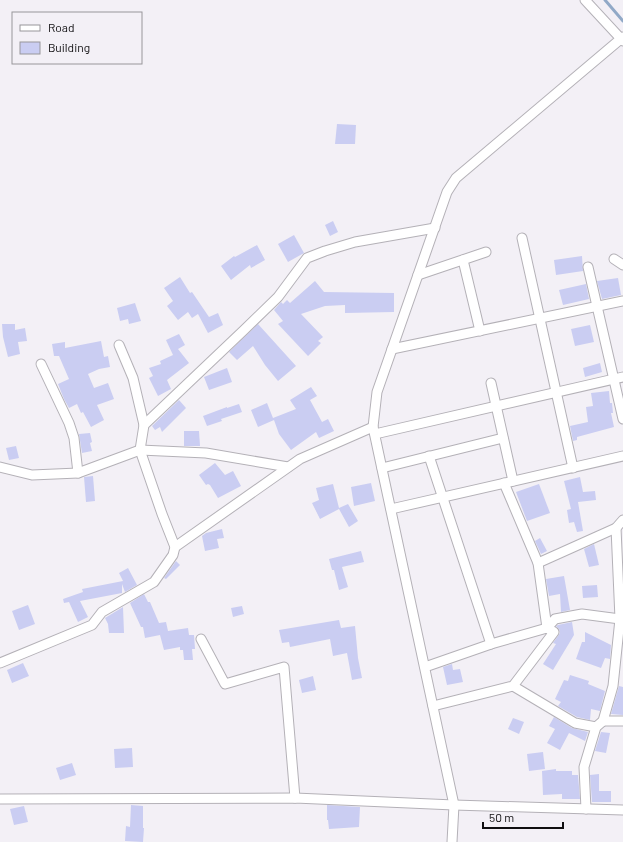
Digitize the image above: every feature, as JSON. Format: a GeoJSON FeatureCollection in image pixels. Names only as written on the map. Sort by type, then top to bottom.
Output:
{"type":"FeatureCollection","features":[{"type":"Feature","properties":{"kind":"street"},"geometry":{"type":"LineString","coordinates":[[452,842],[454,805],[374,431],[377,392],[447,192],[456,178],[622,39],[585,0]]}},
{"type":"Feature","properties":{"kind":"street"},"geometry":{"type":"LineString","coordinates":[[144,425],[274,302],[307,258],[355,242],[435,228]]}},
{"type":"Feature","properties":{"kind":"street"},"geometry":{"type":"LineString","coordinates":[[522,238],[572,468]]}},
{"type":"Feature","properties":{"kind":"street"},"geometry":{"type":"LineString","coordinates":[[418,275],[486,252]]}},
{"type":"Feature","properties":{"kind":"street"},"geometry":{"type":"LineString","coordinates":[[614,259],[623,265]]}},
{"type":"Feature","properties":{"kind":"street"},"geometry":{"type":"LineString","coordinates":[[463,260],[480,331]]}},
{"type":"Feature","properties":{"kind":"street"},"geometry":{"type":"LineString","coordinates":[[588,266],[618,378],[623,419]]}},
{"type":"Feature","properties":{"kind":"street"},"geometry":{"type":"LineString","coordinates":[[392,349],[623,301]]}},
{"type":"Feature","properties":{"kind":"street"},"geometry":{"type":"LineString","coordinates":[[0,663],[92,626],[102,612],[154,582],[173,555],[174,547],[140,450],[144,425],[133,378],[119,345]]}},
{"type":"Feature","properties":{"kind":"street"},"geometry":{"type":"LineString","coordinates":[[41,364],[69,423],[74,438],[78,473]]}},
{"type":"Feature","properties":{"kind":"street"},"geometry":{"type":"LineString","coordinates":[[174,547],[300,459],[374,431],[496,406],[618,378]]}},
{"type":"Feature","properties":{"kind":"street"},"geometry":{"type":"LineString","coordinates":[[491,383],[503,438],[508,482],[538,563],[547,628]]}},
{"type":"Feature","properties":{"kind":"street"},"geometry":{"type":"LineString","coordinates":[[382,468],[503,438]]}},
{"type":"Feature","properties":{"kind":"street"},"geometry":{"type":"LineString","coordinates":[[0,467],[32,476],[78,473],[140,450],[206,453],[288,467]]}},
{"type":"Feature","properties":{"kind":"street"},"geometry":{"type":"LineString","coordinates":[[429,456],[491,644]]}},
{"type":"Feature","properties":{"kind":"street"},"geometry":{"type":"LineString","coordinates":[[391,509],[623,456]]}},
{"type":"Feature","properties":{"kind":"street"},"geometry":{"type":"LineString","coordinates":[[538,563],[616,528],[623,520]]}},
{"type":"Feature","properties":{"kind":"street"},"geometry":{"type":"LineString","coordinates":[[586,809],[584,767],[613,686],[620,618],[616,528]]}},
{"type":"Feature","properties":{"kind":"street"},"geometry":{"type":"LineString","coordinates":[[425,668],[491,644],[547,628],[555,618],[582,614],[620,618]]}},
{"type":"Feature","properties":{"kind":"street"},"geometry":{"type":"LineString","coordinates":[[433,706],[513,686],[554,632],[547,628]]}},
{"type":"Feature","properties":{"kind":"street"},"geometry":{"type":"LineString","coordinates":[[201,639],[225,684],[284,667],[295,798]]}},
{"type":"Feature","properties":{"kind":"street"},"geometry":{"type":"LineString","coordinates":[[513,686],[575,723],[600,724],[623,721]]}},
{"type":"Feature","properties":{"kind":"street"},"geometry":{"type":"LineString","coordinates":[[0,799],[295,798],[623,810]]}},
{"type":"Feature","properties":{"kind":"building"},"geometry":{"type":"Polygon","coordinates":[[[337,124],[356,125],[355,144],[335,144],[337,124]]]}},
{"type":"Feature","properties":{"kind":"building"},"geometry":{"type":"Polygon","coordinates":[[[333,221],[338,232],[330,236],[325,225],[333,221]]]}},
{"type":"Feature","properties":{"kind":"building"},"geometry":{"type":"Polygon","coordinates":[[[294,235],[304,253],[288,262],[278,244],[294,235]]]}},
{"type":"Feature","properties":{"kind":"building"},"geometry":{"type":"Polygon","coordinates":[[[257,245],[265,260],[251,268],[250,265],[231,280],[221,266],[234,256],[235,257],[257,245]]]}},
{"type":"Feature","properties":{"kind":"building"},"geometry":{"type":"Polygon","coordinates":[[[582,256],[583,271],[556,275],[554,260],[582,256]]]}},
{"type":"Feature","properties":{"kind":"building"},"geometry":{"type":"Polygon","coordinates":[[[180,277],[190,293],[192,292],[209,317],[218,313],[223,325],[208,333],[198,314],[192,318],[188,312],[178,320],[167,306],[173,301],[164,288],[180,277]]]}},
{"type":"Feature","properties":{"kind":"building"},"geometry":{"type":"Polygon","coordinates":[[[618,278],[621,295],[602,299],[597,281],[618,278]]]}},
{"type":"Feature","properties":{"kind":"building"},"geometry":{"type":"Polygon","coordinates":[[[315,281],[324,292],[394,293],[394,312],[345,313],[345,305],[325,306],[301,314],[323,337],[318,341],[321,343],[308,356],[278,324],[283,321],[274,310],[281,302],[283,304],[287,300],[290,303],[315,281]]]}},
{"type":"Feature","properties":{"kind":"building"},"geometry":{"type":"Polygon","coordinates":[[[586,284],[589,299],[563,305],[559,290],[586,284]]]}},
{"type":"Feature","properties":{"kind":"building"},"geometry":{"type":"Polygon","coordinates":[[[135,303],[141,321],[129,324],[128,319],[120,321],[117,308],[135,303]]]}},
{"type":"Feature","properties":{"kind":"building"},"geometry":{"type":"Polygon","coordinates":[[[2,324],[15,324],[15,330],[25,328],[27,341],[18,342],[20,354],[8,357],[3,337],[2,324]]]}},
{"type":"Feature","properties":{"kind":"building"},"geometry":{"type":"Polygon","coordinates":[[[258,324],[296,366],[278,381],[265,365],[253,346],[237,360],[229,352],[258,324]]]}},
{"type":"Feature","properties":{"kind":"building"},"geometry":{"type":"Polygon","coordinates":[[[590,325],[594,342],[575,346],[571,329],[590,325]]]}},
{"type":"Feature","properties":{"kind":"building"},"geometry":{"type":"Polygon","coordinates":[[[179,334],[185,345],[178,349],[189,363],[167,380],[171,389],[158,396],[149,378],[153,376],[149,368],[161,364],[160,361],[173,355],[166,340],[179,334]]]}},
{"type":"Feature","properties":{"kind":"building"},"geometry":{"type":"Polygon","coordinates":[[[101,341],[104,357],[108,356],[110,367],[99,369],[88,374],[94,388],[108,383],[114,399],[97,405],[104,420],[91,427],[83,412],[81,413],[77,404],[69,408],[64,399],[58,384],[69,379],[59,356],[54,356],[52,344],[65,342],[65,348],[101,341]]]}},
{"type":"Feature","properties":{"kind":"building"},"geometry":{"type":"Polygon","coordinates":[[[600,363],[602,372],[585,377],[583,368],[600,363]]]}},
{"type":"Feature","properties":{"kind":"building"},"geometry":{"type":"Polygon","coordinates":[[[227,368],[232,382],[209,390],[204,377],[227,368]]]}},
{"type":"Feature","properties":{"kind":"building"},"geometry":{"type":"Polygon","coordinates":[[[311,387],[317,396],[310,400],[322,422],[328,419],[334,431],[319,438],[316,432],[291,450],[279,434],[274,420],[258,427],[251,410],[267,403],[273,418],[296,409],[290,400],[311,387]]]}},
{"type":"Feature","properties":{"kind":"building"},"geometry":{"type":"Polygon","coordinates":[[[609,391],[610,403],[612,403],[613,413],[611,413],[614,427],[577,437],[577,440],[573,441],[570,426],[588,422],[586,407],[593,406],[591,393],[609,391]]]}},
{"type":"Feature","properties":{"kind":"building"},"geometry":{"type":"Polygon","coordinates":[[[179,400],[186,408],[162,432],[160,427],[155,430],[152,426],[179,400]]]}},
{"type":"Feature","properties":{"kind":"building"},"geometry":{"type":"Polygon","coordinates":[[[239,404],[242,412],[221,419],[222,421],[207,426],[203,416],[239,404]]]}},
{"type":"Feature","properties":{"kind":"building"},"geometry":{"type":"Polygon","coordinates":[[[184,431],[199,431],[200,446],[184,446],[184,431]]]}},
{"type":"Feature","properties":{"kind":"building"},"geometry":{"type":"Polygon","coordinates":[[[90,433],[92,451],[82,453],[79,434],[90,433]]]}},
{"type":"Feature","properties":{"kind":"building"},"geometry":{"type":"Polygon","coordinates":[[[16,446],[19,458],[9,460],[6,448],[16,446]]]}},
{"type":"Feature","properties":{"kind":"building"},"geometry":{"type":"Polygon","coordinates":[[[215,463],[225,475],[233,471],[241,486],[218,498],[210,485],[206,485],[199,475],[215,463]]]}},
{"type":"Feature","properties":{"kind":"building"},"geometry":{"type":"Polygon","coordinates":[[[93,476],[95,501],[86,502],[84,477],[93,476]]]}},
{"type":"Feature","properties":{"kind":"building"},"geometry":{"type":"Polygon","coordinates":[[[580,477],[583,492],[595,491],[596,500],[578,502],[583,531],[577,532],[574,522],[569,523],[567,510],[571,509],[564,481],[580,477]]]}},
{"type":"Feature","properties":{"kind":"building"},"geometry":{"type":"Polygon","coordinates":[[[371,483],[375,501],[354,506],[351,487],[371,483]]]}},
{"type":"Feature","properties":{"kind":"building"},"geometry":{"type":"Polygon","coordinates":[[[333,484],[339,508],[348,504],[358,521],[349,527],[339,509],[320,519],[312,503],[319,500],[316,488],[333,484]]]}},
{"type":"Feature","properties":{"kind":"building"},"geometry":{"type":"Polygon","coordinates":[[[539,484],[550,513],[527,521],[516,492],[539,484]]]}},
{"type":"Feature","properties":{"kind":"building"},"geometry":{"type":"Polygon","coordinates":[[[222,529],[224,538],[217,539],[219,548],[205,551],[202,536],[206,533],[222,529]]]}},
{"type":"Feature","properties":{"kind":"building"},"geometry":{"type":"Polygon","coordinates":[[[540,538],[547,551],[541,554],[535,541],[540,538]]]}},
{"type":"Feature","properties":{"kind":"building"},"geometry":{"type":"Polygon","coordinates":[[[594,544],[599,565],[589,567],[584,549],[594,544]]]}},
{"type":"Feature","properties":{"kind":"building"},"geometry":{"type":"Polygon","coordinates":[[[361,551],[364,562],[342,567],[348,587],[339,590],[334,570],[332,570],[329,559],[361,551]]]}},
{"type":"Feature","properties":{"kind":"building"},"geometry":{"type":"Polygon","coordinates":[[[176,561],[180,565],[166,579],[164,578],[176,561]]]}},
{"type":"Feature","properties":{"kind":"building"},"geometry":{"type":"Polygon","coordinates":[[[128,568],[137,585],[125,592],[122,584],[122,593],[80,601],[88,617],[78,622],[69,602],[64,603],[63,599],[83,592],[82,589],[123,581],[119,573],[128,568]]]}},
{"type":"Feature","properties":{"kind":"building"},"geometry":{"type":"Polygon","coordinates":[[[564,576],[570,610],[561,612],[560,594],[549,596],[546,579],[564,576]]]}},
{"type":"Feature","properties":{"kind":"building"},"geometry":{"type":"Polygon","coordinates":[[[597,585],[598,597],[583,598],[582,586],[597,585]]]}},
{"type":"Feature","properties":{"kind":"building"},"geometry":{"type":"Polygon","coordinates":[[[144,594],[148,602],[150,602],[159,623],[166,622],[168,631],[188,628],[189,635],[194,635],[195,649],[192,649],[193,660],[184,660],[183,650],[180,650],[180,647],[164,650],[160,635],[145,638],[143,627],[141,627],[130,603],[144,594]]]}},
{"type":"Feature","properties":{"kind":"building"},"geometry":{"type":"Polygon","coordinates":[[[28,605],[35,624],[19,630],[12,611],[28,605]]]}},
{"type":"Feature","properties":{"kind":"building"},"geometry":{"type":"Polygon","coordinates":[[[242,606],[244,614],[233,617],[231,608],[242,606]]]}},
{"type":"Feature","properties":{"kind":"building"},"geometry":{"type":"Polygon","coordinates":[[[123,607],[124,633],[109,633],[108,624],[105,618],[123,607]]]}},
{"type":"Feature","properties":{"kind":"building"},"geometry":{"type":"Polygon","coordinates":[[[339,620],[341,628],[355,626],[358,658],[362,678],[352,680],[347,653],[333,656],[330,639],[290,647],[289,642],[282,643],[279,630],[339,620]]]}},
{"type":"Feature","properties":{"kind":"building"},"geometry":{"type":"Polygon","coordinates":[[[572,622],[574,635],[553,670],[543,664],[556,644],[553,643],[560,633],[556,626],[572,622]]]}},
{"type":"Feature","properties":{"kind":"building"},"geometry":{"type":"Polygon","coordinates":[[[585,632],[611,645],[610,659],[605,658],[601,668],[576,659],[582,642],[585,642],[585,632]]]}},
{"type":"Feature","properties":{"kind":"building"},"geometry":{"type":"Polygon","coordinates":[[[23,663],[29,676],[12,683],[7,670],[23,663]]]}},
{"type":"Feature","properties":{"kind":"building"},"geometry":{"type":"Polygon","coordinates":[[[452,664],[453,670],[460,669],[463,682],[447,685],[443,667],[452,664]]]}},
{"type":"Feature","properties":{"kind":"building"},"geometry":{"type":"Polygon","coordinates":[[[570,675],[589,681],[588,684],[605,691],[600,711],[591,709],[590,720],[577,717],[558,706],[561,702],[555,699],[564,680],[568,681],[570,675]]]}},
{"type":"Feature","properties":{"kind":"building"},"geometry":{"type":"Polygon","coordinates":[[[313,676],[316,690],[302,693],[299,680],[313,676]]]}},
{"type":"Feature","properties":{"kind":"building"},"geometry":{"type":"Polygon","coordinates":[[[619,686],[623,687],[623,715],[611,714],[619,686]]]}},
{"type":"Feature","properties":{"kind":"building"},"geometry":{"type":"Polygon","coordinates":[[[554,717],[572,728],[588,732],[585,741],[569,733],[560,750],[547,743],[555,729],[549,726],[554,717]]]}},
{"type":"Feature","properties":{"kind":"building"},"geometry":{"type":"Polygon","coordinates":[[[513,718],[524,722],[519,734],[508,729],[513,718]]]}},
{"type":"Feature","properties":{"kind":"building"},"geometry":{"type":"Polygon","coordinates":[[[601,732],[610,733],[606,753],[595,751],[601,732]]]}},
{"type":"Feature","properties":{"kind":"building"},"geometry":{"type":"Polygon","coordinates":[[[132,748],[133,767],[115,768],[114,749],[132,748]]]}},
{"type":"Feature","properties":{"kind":"building"},"geometry":{"type":"Polygon","coordinates":[[[543,752],[545,769],[529,771],[527,754],[543,752]]]}},
{"type":"Feature","properties":{"kind":"building"},"geometry":{"type":"Polygon","coordinates":[[[72,763],[76,775],[60,780],[56,768],[72,763]]]}},
{"type":"Feature","properties":{"kind":"building"},"geometry":{"type":"Polygon","coordinates":[[[556,769],[556,771],[572,771],[572,775],[578,775],[580,799],[562,799],[562,794],[543,795],[542,771],[556,769]]]}},
{"type":"Feature","properties":{"kind":"building"},"geometry":{"type":"Polygon","coordinates":[[[599,774],[599,791],[611,791],[611,802],[592,802],[590,775],[599,774]]]}},
{"type":"Feature","properties":{"kind":"building"},"geometry":{"type":"Polygon","coordinates":[[[131,805],[143,806],[143,842],[125,841],[126,826],[130,827],[131,805]]]}},
{"type":"Feature","properties":{"kind":"building"},"geometry":{"type":"Polygon","coordinates":[[[327,805],[360,807],[359,827],[329,829],[327,820],[327,805]]]}},
{"type":"Feature","properties":{"kind":"building"},"geometry":{"type":"Polygon","coordinates":[[[24,806],[28,822],[14,825],[10,809],[24,806]]]}},
{"type":"Feature","properties":{"kind":"waterway"},"geometry":{"type":"LineString","coordinates":[[605,0],[623,21]]}}]}
